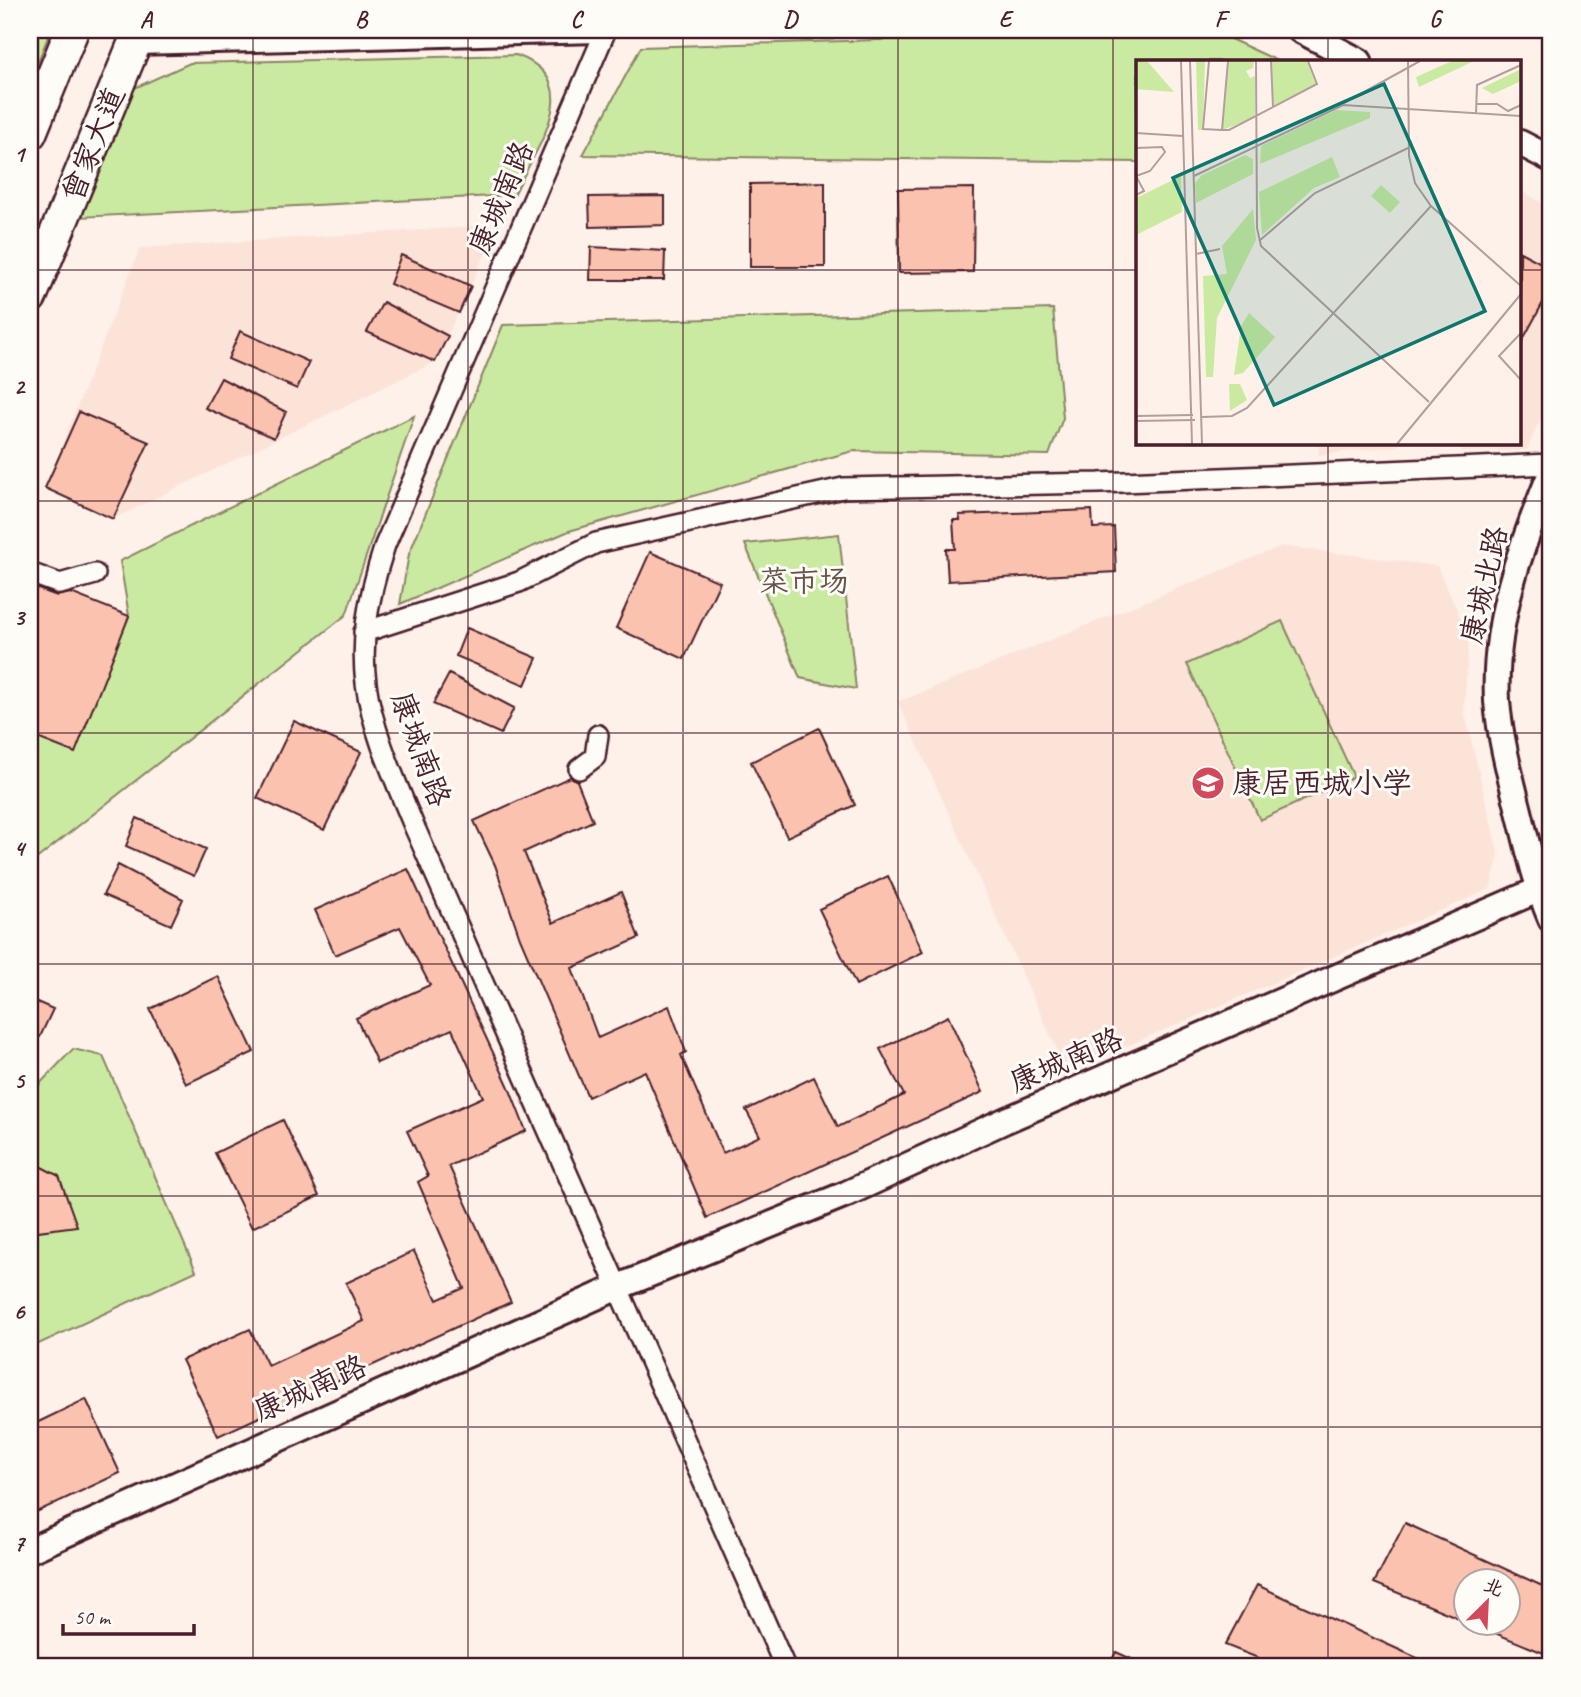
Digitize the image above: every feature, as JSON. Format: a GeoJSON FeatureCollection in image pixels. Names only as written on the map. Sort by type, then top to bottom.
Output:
{"type":"FeatureCollection","features":[{"type":"Feature","properties":{"kind":"highway","name":"曾家大道"},"geometry":{"type":"LineString","coordinates":[[30,132],[72,30]]}},
{"type":"Feature","properties":{"kind":"highway","name":"曾家大道"},"geometry":{"type":"LineString","coordinates":[[30,298],[138,36]]}},
{"type":"Feature","properties":{"kind":"street"},"geometry":{"type":"LineString","coordinates":[[138,36],[599,30]]}},
{"type":"Feature","properties":{"kind":"street","name":"康城南路"},"geometry":{"type":"LineString","coordinates":[[606,30],[385,545],[370,591],[364,632],[363,668],[375,732],[618,1287]]}},
{"type":"Feature","properties":{"kind":"street"},"geometry":{"type":"LineString","coordinates":[[1300,30],[1357,60]]}},
{"type":"Feature","properties":{"kind":"street"},"geometry":{"type":"LineString","coordinates":[[1522,144],[1551,159]]}},
{"type":"Feature","properties":{"kind":"street"},"geometry":{"type":"LineString","coordinates":[[364,632],[519,582],[596,544],[843,488],[1099,483],[1551,464]]}},
{"type":"Feature","properties":{"kind":"street","name":"康城北路"},"geometry":{"type":"LineString","coordinates":[[1551,473],[1517,562],[1504,611],[1497,657],[1497,702],[1503,749],[1538,890],[1551,919]]}},
{"type":"Feature","properties":{"kind":"street"},"geometry":{"type":"LineString","coordinates":[[30,573],[60,584],[95,574]]}},
{"type":"Feature","properties":{"kind":"street"},"geometry":{"type":"LineString","coordinates":[[579,769],[595,757],[598,735]]}},
{"type":"Feature","properties":{"kind":"street","name":"康城南路"},"geometry":{"type":"LineString","coordinates":[[30,1550],[618,1287],[846,1194],[1004,1121],[1538,890]]}},
{"type":"Feature","properties":{"kind":"street"},"geometry":{"type":"LineString","coordinates":[[618,1287],[785,1667]]}},
{"type":"Feature","properties":{"kind":"shaded area"},"geometry":{"type":"Polygon","coordinates":[[[1522,191],[1551,208],[1551,268],[1522,253],[1522,191]]]}},
{"type":"Feature","properties":{"kind":"shaded area"},"geometry":{"type":"Polygon","coordinates":[[[499,225],[435,362],[113,519],[45,488],[140,248],[499,225]]]}},
{"type":"Feature","properties":{"kind":"shaded area"},"geometry":{"type":"Polygon","coordinates":[[[1551,288],[1551,394],[1527,450],[1461,452],[1465,444],[1522,444],[1522,341],[1551,288]]]}},
{"type":"Feature","properties":{"kind":"shaded area"},"geometry":{"type":"Polygon","coordinates":[[[1318,444],[1399,444],[1399,446],[1319,455],[1318,444]]]}},
{"type":"Feature","properties":{"kind":"shaded area","name":"康居西城小学"},"geometry":{"type":"Polygon","coordinates":[[[1282,546],[1437,566],[1469,636],[1464,710],[1499,856],[1490,889],[1067,1072],[898,702],[1282,546]]]}},
{"type":"Feature","properties":{"kind":"green space"},"geometry":{"type":"Polygon","coordinates":[[[30,30],[51,30],[30,81],[30,30]]]}},
{"type":"Feature","properties":{"kind":"green space"},"geometry":{"type":"Polygon","coordinates":[[[1211,30],[1276,60],[1136,60],[1136,162],[583,155],[641,47],[1211,30]]]}},
{"type":"Feature","properties":{"kind":"green space"},"geometry":{"type":"Polygon","coordinates":[[[516,55],[538,67],[550,81],[553,98],[551,117],[544,136],[514,195],[79,217],[130,90],[190,63],[516,55]]]}},
{"type":"Feature","properties":{"kind":"green space"},"geometry":{"type":"Polygon","coordinates":[[[1053,309],[1063,418],[1049,455],[853,451],[569,531],[400,604],[409,554],[503,325],[1053,309]]]}},
{"type":"Feature","properties":{"kind":"green space"},"geometry":{"type":"Polygon","coordinates":[[[414,416],[346,615],[30,864],[30,735],[75,752],[129,616],[120,561],[414,416]]]}},
{"type":"Feature","properties":{"kind":"green space","name":"菜市场"},"geometry":{"type":"Polygon","coordinates":[[[839,534],[856,689],[800,678],[745,544],[839,534]]]}},
{"type":"Feature","properties":{"kind":"green space"},"geometry":{"type":"Polygon","coordinates":[[[1282,621],[1354,777],[1260,820],[1187,664],[1282,621]]]}},
{"type":"Feature","properties":{"kind":"green space"},"geometry":{"type":"Polygon","coordinates":[[[73,1049],[103,1056],[196,1271],[30,1348],[30,1094],[73,1049]]]}},
{"type":"Feature","properties":{"kind":"building"},"geometry":{"type":"Polygon","coordinates":[[[825,182],[825,267],[750,267],[750,184],[825,182]]]}},
{"type":"Feature","properties":{"kind":"building"},"geometry":{"type":"Polygon","coordinates":[[[974,188],[973,272],[899,273],[898,189],[974,188]]]}},
{"type":"Feature","properties":{"kind":"building"},"geometry":{"type":"Polygon","coordinates":[[[665,196],[665,225],[590,227],[589,197],[665,196]]]}},
{"type":"Feature","properties":{"kind":"building"},"geometry":{"type":"Polygon","coordinates":[[[591,247],[665,251],[664,280],[590,280],[591,247]]]}},
{"type":"Feature","properties":{"kind":"building"},"geometry":{"type":"Polygon","coordinates":[[[1522,253],[1551,268],[1551,288],[1522,341],[1522,253]]]}},
{"type":"Feature","properties":{"kind":"building"},"geometry":{"type":"Polygon","coordinates":[[[401,255],[471,286],[459,313],[390,284],[401,255]]]}},
{"type":"Feature","properties":{"kind":"building"},"geometry":{"type":"Polygon","coordinates":[[[383,302],[448,336],[435,362],[367,332],[383,302]]]}},
{"type":"Feature","properties":{"kind":"building"},"geometry":{"type":"Polygon","coordinates":[[[240,331],[309,362],[297,389],[228,359],[240,331]]]}},
{"type":"Feature","properties":{"kind":"building"},"geometry":{"type":"Polygon","coordinates":[[[221,378],[286,412],[274,438],[205,408],[221,378]]]}},
{"type":"Feature","properties":{"kind":"building"},"geometry":{"type":"Polygon","coordinates":[[[79,412],[149,442],[113,519],[45,488],[79,412]]]}},
{"type":"Feature","properties":{"kind":"building"},"geometry":{"type":"Polygon","coordinates":[[[1092,510],[1093,528],[1114,527],[1116,572],[948,581],[946,549],[955,549],[953,520],[960,520],[959,515],[1092,510]]]}},
{"type":"Feature","properties":{"kind":"building"},"geometry":{"type":"Polygon","coordinates":[[[650,552],[720,582],[684,659],[616,628],[650,552]]]}},
{"type":"Feature","properties":{"kind":"building"},"geometry":{"type":"Polygon","coordinates":[[[30,586],[57,596],[71,593],[129,616],[75,753],[30,735],[30,586]]]}},
{"type":"Feature","properties":{"kind":"building"},"geometry":{"type":"Polygon","coordinates":[[[467,628],[537,658],[525,685],[456,656],[467,628]]]}},
{"type":"Feature","properties":{"kind":"building"},"geometry":{"type":"Polygon","coordinates":[[[449,674],[514,708],[501,734],[433,704],[449,674]]]}},
{"type":"Feature","properties":{"kind":"building"},"geometry":{"type":"Polygon","coordinates":[[[294,721],[361,752],[324,830],[257,798],[294,721]]]}},
{"type":"Feature","properties":{"kind":"building"},"geometry":{"type":"Polygon","coordinates":[[[819,728],[855,805],[787,837],[751,762],[819,728]]]}},
{"type":"Feature","properties":{"kind":"building"},"geometry":{"type":"Polygon","coordinates":[[[570,777],[577,781],[593,821],[524,852],[553,923],[621,892],[639,938],[572,968],[598,1038],[669,1006],[686,1052],[681,1055],[723,1153],[760,1136],[746,1110],[814,1077],[838,1127],[904,1095],[880,1049],[948,1016],[983,1092],[707,1218],[645,1071],[588,1097],[520,938],[495,865],[474,821],[570,777]]]}},
{"type":"Feature","properties":{"kind":"building"},"geometry":{"type":"Polygon","coordinates":[[[137,818],[206,849],[194,876],[126,846],[137,818]]]}},
{"type":"Feature","properties":{"kind":"building"},"geometry":{"type":"Polygon","coordinates":[[[118,865],[183,899],[171,925],[103,895],[118,865]]]}},
{"type":"Feature","properties":{"kind":"building"},"geometry":{"type":"Polygon","coordinates":[[[408,869],[508,1085],[526,1131],[449,1166],[511,1302],[218,1436],[182,1360],[250,1329],[268,1366],[364,1321],[346,1283],[414,1251],[437,1300],[464,1288],[418,1182],[428,1176],[407,1131],[483,1097],[452,1029],[377,1063],[356,1018],[430,985],[400,927],[335,955],[315,910],[408,869]]]}},
{"type":"Feature","properties":{"kind":"building"},"geometry":{"type":"Polygon","coordinates":[[[888,876],[923,952],[856,985],[819,909],[888,876]]]}},
{"type":"Feature","properties":{"kind":"building"},"geometry":{"type":"Polygon","coordinates":[[[218,976],[254,1052],[186,1084],[150,1009],[218,976]]]}},
{"type":"Feature","properties":{"kind":"building"},"geometry":{"type":"Polygon","coordinates":[[[30,999],[53,1009],[40,1037],[30,1032],[30,999]]]}},
{"type":"Feature","properties":{"kind":"building"},"geometry":{"type":"Polygon","coordinates":[[[283,1120],[319,1196],[252,1228],[215,1153],[283,1120]]]}},
{"type":"Feature","properties":{"kind":"building"},"geometry":{"type":"Polygon","coordinates":[[[30,1161],[59,1176],[77,1226],[30,1232],[30,1161]]]}},
{"type":"Feature","properties":{"kind":"building"},"geometry":{"type":"Polygon","coordinates":[[[86,1399],[120,1473],[30,1515],[30,1472],[36,1469],[30,1456],[30,1426],[86,1399]]]}},
{"type":"Feature","properties":{"kind":"building"},"geometry":{"type":"Polygon","coordinates":[[[1405,1523],[1503,1568],[1452,1568],[1452,1615],[1374,1583],[1405,1523]]]}},
{"type":"Feature","properties":{"kind":"building"},"geometry":{"type":"Polygon","coordinates":[[[1522,1577],[1551,1590],[1551,1656],[1507,1638],[1522,1638],[1522,1577]]]}},
{"type":"Feature","properties":{"kind":"building"},"geometry":{"type":"Polygon","coordinates":[[[1257,1585],[1437,1667],[1281,1667],[1225,1645],[1257,1585]]]}},
{"type":"Feature","properties":{"kind":"building"},"geometry":{"type":"Polygon","coordinates":[[[1116,1652],[1149,1667],[1108,1667],[1116,1652]]]}},
{"type":"Feature","properties":{"kind":"place","name":"康居西城小学"},"geometry":{"type":"Point","coordinates":[1208,783]}}]}
